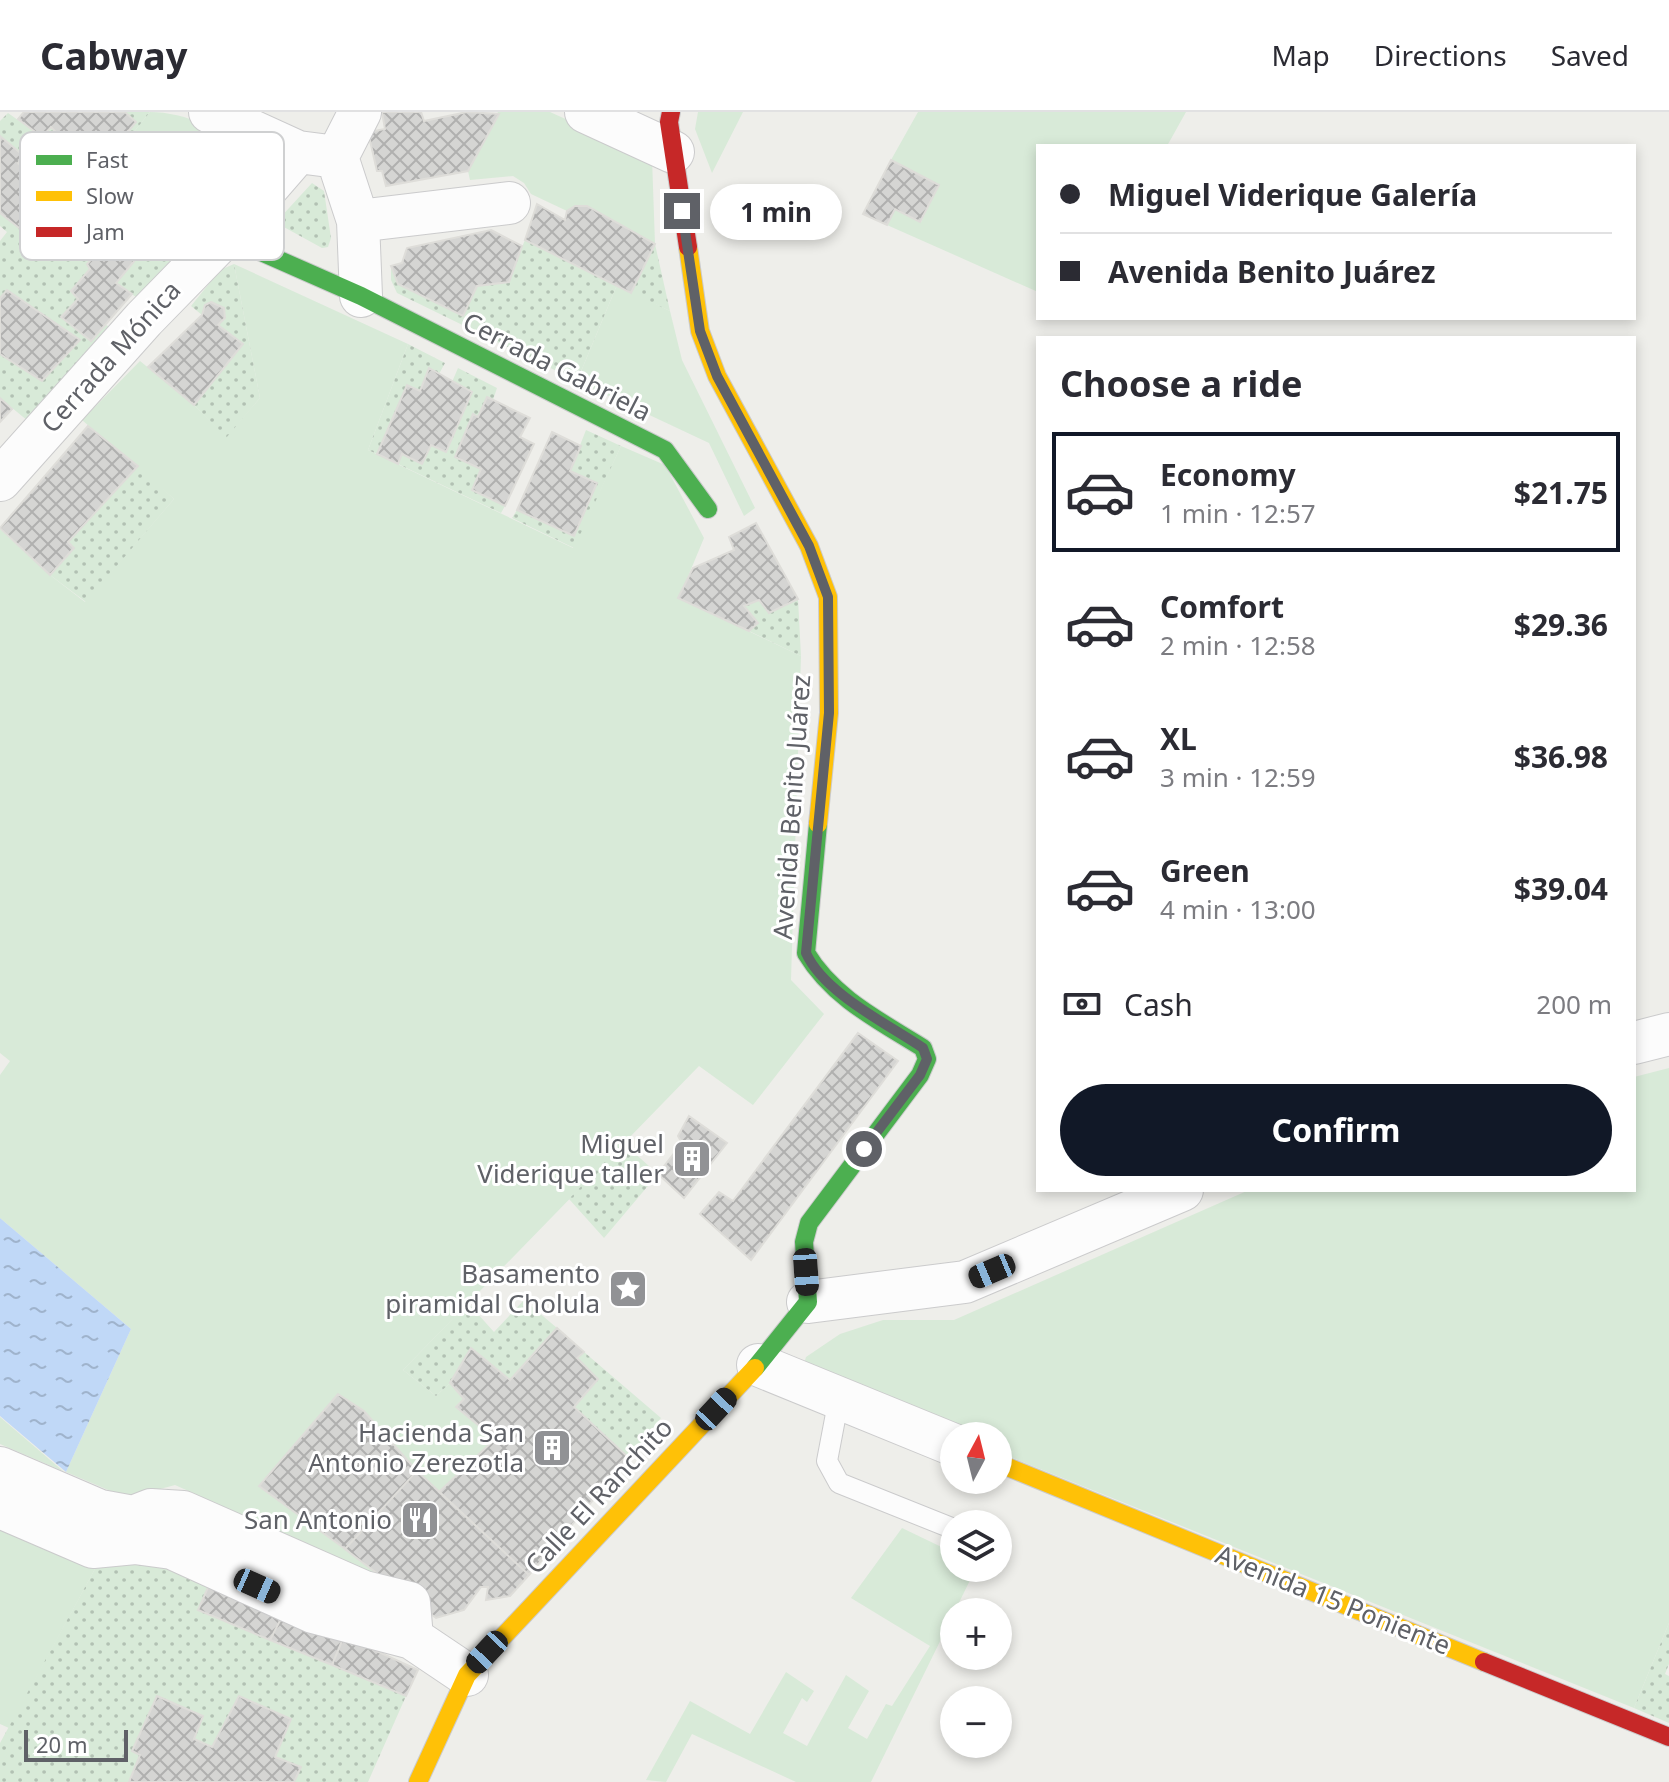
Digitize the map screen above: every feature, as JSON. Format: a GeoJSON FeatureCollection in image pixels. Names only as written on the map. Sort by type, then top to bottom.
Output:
{"type":"FeatureCollection","features":[{"type":"Feature","properties":{"kind":"street"},"geometry":{"type":"LineString","coordinates":[[210,112],[261,132]]}},
{"type":"Feature","properties":{"kind":"street","name":"Cerrada Mónica"},"geometry":{"type":"LineString","coordinates":[[284,184],[360,112]]}},
{"type":"Feature","properties":{"kind":"street"},"geometry":{"type":"LineString","coordinates":[[586,112],[672,132]]}},
{"type":"Feature","properties":{"kind":"street","name":"Avenida Benito Juárez"},"geometry":{"type":"LineString","coordinates":[[672,132],[700,331],[717,376],[809,546],[828,597],[829,713],[806,953],[825,983],[923,1048],[927,1059],[920,1075],[809,1223],[804,1242],[808,1302]]}},
{"type":"Feature","properties":{"kind":"street"},"geometry":{"type":"LineString","coordinates":[[279,260],[361,296],[358,221],[318,154],[284,141]]}},
{"type":"Feature","properties":{"kind":"street"},"geometry":{"type":"LineString","coordinates":[[358,221],[509,203]]}},
{"type":"Feature","properties":{"kind":"street","name":"Cerrada Mónica"},"geometry":{"type":"LineString","coordinates":[[0,480],[144,319],[202,260]]}},
{"type":"Feature","properties":{"kind":"street","name":"Cerrada Gabriela"},"geometry":{"type":"LineString","coordinates":[[361,296],[665,450],[708,509]]}},
{"type":"Feature","properties":{"kind":"street"},"geometry":{"type":"LineString","coordinates":[[1636,1042],[1669,1034]]}},
{"type":"Feature","properties":{"kind":"street"},"geometry":{"type":"LineString","coordinates":[[808,1302],[965,1282],[1177,1192]]}},
{"type":"Feature","properties":{"kind":"street","name":"Calle El Ranchito"},"geometry":{"type":"LineString","coordinates":[[418,1782],[467,1675],[758,1365],[808,1302]]}},
{"type":"Feature","properties":{"kind":"street"},"geometry":{"type":"LineString","coordinates":[[758,1365],[940,1439]]}},
{"type":"Feature","properties":{"kind":"street"},"geometry":{"type":"LineString","coordinates":[[0,1468],[100,1511],[134,1530],[313,1612],[412,1638],[467,1675]]}},
{"type":"Feature","properties":{"kind":"street","name":"Avenida 15 Poniente"},"geometry":{"type":"LineString","coordinates":[[1012,1469],[1669,1737]]}},
{"type":"Feature","properties":{"kind":"street"},"geometry":{"type":"LineString","coordinates":[[0,1507],[93,1547],[134,1530]]}},
{"type":"Feature","properties":{"kind":"lane"},"geometry":{"type":"LineString","coordinates":[[839,1398],[827,1461],[839,1483],[940,1523]]}},
{"type":"Feature","properties":{"kind":"green space"},"geometry":{"type":"Polygon","coordinates":[[[125,112],[150,112],[134,132],[127,132],[135,122],[125,112]]]}},
{"type":"Feature","properties":{"kind":"green space"},"geometry":{"type":"Polygon","coordinates":[[[150,112],[177,115],[221,132],[134,132],[150,112]]]}},
{"type":"Feature","properties":{"kind":"green space"},"geometry":{"type":"Polygon","coordinates":[[[498,112],[550,112],[652,158],[655,244],[575,206],[567,211],[531,194],[524,183],[513,176],[470,180],[468,171],[498,112]]]}},
{"type":"Feature","properties":{"kind":"green space"},"geometry":{"type":"Polygon","coordinates":[[[698,112],[743,112],[712,173],[695,129],[698,112]]]}},
{"type":"Feature","properties":{"kind":"green space"},"geometry":{"type":"Polygon","coordinates":[[[918,112],[1186,112],[1168,144],[1036,144],[1036,291],[887,225],[895,209],[921,222],[939,185],[891,160],[918,112]]]}},
{"type":"Feature","properties":{"kind":"green space"},"geometry":{"type":"Polygon","coordinates":[[[8,113],[35,132],[20,132],[20,153],[0,136],[0,121],[8,113]]]}},
{"type":"Feature","properties":{"kind":"green space"},"geometry":{"type":"Polygon","coordinates":[[[312,183],[324,191],[331,238],[328,247],[322,248],[284,227],[284,213],[312,183]]]}},
{"type":"Feature","properties":{"kind":"green space"},"geometry":{"type":"Polygon","coordinates":[[[20,205],[20,260],[91,260],[87,264],[90,269],[72,291],[78,299],[61,317],[91,341],[106,325],[116,330],[28,421],[0,398],[0,354],[42,381],[79,340],[6,291],[0,298],[0,241],[7,232],[0,226],[0,213],[20,205]]]}},
{"type":"Feature","properties":{"kind":"green space"},"geometry":{"type":"Polygon","coordinates":[[[525,240],[617,285],[577,381],[397,293],[391,280],[391,266],[398,284],[463,316],[477,286],[507,282],[525,240]]]}},
{"type":"Feature","properties":{"kind":"green space"},"geometry":{"type":"Polygon","coordinates":[[[655,244],[670,311],[631,293],[655,244]]]}},
{"type":"Feature","properties":{"kind":"green space"},"geometry":{"type":"Polygon","coordinates":[[[135,260],[178,260],[143,302],[116,283],[135,260]]]}},
{"type":"Feature","properties":{"kind":"green space"},"geometry":{"type":"Polygon","coordinates":[[[234,264],[408,344],[368,450],[573,548],[621,446],[665,465],[704,538],[679,598],[801,656],[791,980],[824,1014],[753,1105],[699,1066],[403,1370],[436,1396],[450,1383],[464,1399],[456,1407],[495,1439],[439,1492],[338,1394],[259,1485],[386,1579],[175,1485],[127,1498],[66,1472],[131,1329],[0,1218],[0,1075],[10,1061],[0,1053],[0,529],[85,602],[174,499],[82,420],[140,361],[194,405],[226,437],[260,398],[234,264]]]}},
{"type":"Feature","properties":{"kind":"green space"},"geometry":{"type":"Polygon","coordinates":[[[234,264],[260,398],[226,438],[194,405],[243,344],[218,325],[225,318],[224,308],[211,302],[205,305],[202,315],[191,306],[220,270],[234,264]]]}},
{"type":"Feature","properties":{"kind":"green space"},"geometry":{"type":"Polygon","coordinates":[[[617,285],[670,311],[682,360],[755,508],[744,516],[709,443],[577,381],[617,285]]]}},
{"type":"Feature","properties":{"kind":"green space"},"geometry":{"type":"Polygon","coordinates":[[[408,344],[445,363],[439,374],[429,369],[420,391],[407,386],[377,454],[368,450],[408,344]]]}},
{"type":"Feature","properties":{"kind":"green space"},"geometry":{"type":"Polygon","coordinates":[[[458,368],[497,388],[493,400],[487,397],[478,417],[474,414],[481,469],[505,506],[501,513],[398,464],[402,454],[422,464],[431,445],[447,451],[472,392],[452,382],[458,368]]]}},
{"type":"Feature","properties":{"kind":"green space"},"geometry":{"type":"Polygon","coordinates":[[[586,430],[621,446],[574,548],[512,518],[517,510],[574,535],[597,483],[570,471],[586,430]]]}},
{"type":"Feature","properties":{"kind":"green space"},"geometry":{"type":"Polygon","coordinates":[[[138,466],[174,499],[86,602],[50,575],[74,549],[68,542],[138,466]]]}},
{"type":"Feature","properties":{"kind":"green space"},"geometry":{"type":"Polygon","coordinates":[[[798,599],[801,656],[749,631],[757,623],[744,606],[759,600],[769,613],[798,599]]]}},
{"type":"Feature","properties":{"kind":"green space"},"geometry":{"type":"Polygon","coordinates":[[[1669,1068],[1669,1623],[1634,1708],[1012,1458],[1012,1422],[940,1422],[940,1429],[801,1373],[806,1357],[840,1334],[883,1320],[954,1320],[1244,1192],[1636,1192],[1636,1076],[1669,1068]]]}},
{"type":"Feature","properties":{"kind":"green space"},"geometry":{"type":"Polygon","coordinates":[[[623,1143],[658,1174],[604,1238],[569,1199],[623,1143]]]}},
{"type":"Feature","properties":{"kind":"green space"},"geometry":{"type":"Polygon","coordinates":[[[524,1300],[557,1328],[510,1380],[472,1349],[450,1383],[436,1396],[403,1370],[468,1303],[494,1332],[524,1300]]]}},
{"type":"Feature","properties":{"kind":"green space"},"geometry":{"type":"Polygon","coordinates":[[[584,1352],[661,1418],[629,1458],[574,1407],[598,1380],[577,1358],[584,1352]]]}},
{"type":"Feature","properties":{"kind":"green space"},"geometry":{"type":"Polygon","coordinates":[[[0,1417],[63,1471],[0,1444],[0,1417]]]}},
{"type":"Feature","properties":{"kind":"green space"},"geometry":{"type":"Polygon","coordinates":[[[0,1516],[102,1556],[9,1728],[0,1724],[0,1516]]]}},
{"type":"Feature","properties":{"kind":"green space"},"geometry":{"type":"Polygon","coordinates":[[[902,1528],[940,1546],[940,1582],[969,1582],[961,1598],[940,1598],[940,1641],[871,1782],[796,1782],[692,1734],[666,1782],[646,1780],[690,1701],[750,1734],[786,1672],[814,1691],[807,1702],[802,1698],[783,1733],[807,1746],[846,1675],[869,1691],[848,1728],[867,1739],[886,1704],[892,1706],[930,1646],[851,1598],[902,1528]]]}},
{"type":"Feature","properties":{"kind":"green space"},"geometry":{"type":"Polygon","coordinates":[[[102,1556],[213,1576],[199,1610],[406,1696],[368,1782],[0,1782],[0,1743],[102,1556]]]}},
{"type":"Feature","properties":{"kind":"green space"},"geometry":{"type":"Polygon","coordinates":[[[1669,1623],[1669,1664],[1665,1674],[1669,1676],[1669,1723],[1634,1708],[1669,1623]]]}},
{"type":"Feature","properties":{"kind":"water"},"geometry":{"type":"Polygon","coordinates":[[[0,1218],[131,1329],[66,1472],[0,1416],[0,1218]]]}},
{"type":"Feature","properties":{"kind":"building"},"geometry":{"type":"Polygon","coordinates":[[[24,112],[125,112],[136,122],[128,132],[56,132],[51,127],[46,132],[35,132],[18,119],[24,112]]]}},
{"type":"Feature","properties":{"kind":"building"},"geometry":{"type":"Polygon","coordinates":[[[382,112],[421,112],[424,121],[467,112],[499,114],[468,171],[386,186],[382,171],[377,171],[368,132],[385,129],[382,112]]]}},
{"type":"Feature","properties":{"kind":"building"},"geometry":{"type":"Polygon","coordinates":[[[0,136],[20,153],[20,229],[0,213],[0,136]]]}},
{"type":"Feature","properties":{"kind":"building"},"geometry":{"type":"Polygon","coordinates":[[[891,160],[939,185],[920,222],[895,209],[887,225],[863,214],[891,160]]]}},
{"type":"Feature","properties":{"kind":"building"},"geometry":{"type":"Polygon","coordinates":[[[537,204],[565,220],[567,211],[575,206],[587,206],[655,244],[631,293],[525,240],[537,204]]]}},
{"type":"Feature","properties":{"kind":"building"},"geometry":{"type":"Polygon","coordinates":[[[491,230],[522,246],[509,282],[477,286],[463,316],[398,284],[391,266],[402,263],[407,248],[491,230]]]}},
{"type":"Feature","properties":{"kind":"building"},"geometry":{"type":"Polygon","coordinates":[[[91,260],[135,260],[116,283],[132,294],[91,341],[61,317],[78,299],[71,291],[90,269],[87,264],[91,260]]]}},
{"type":"Feature","properties":{"kind":"building"},"geometry":{"type":"Polygon","coordinates":[[[7,290],[80,340],[42,381],[0,354],[0,298],[7,290]]]}},
{"type":"Feature","properties":{"kind":"building"},"geometry":{"type":"Polygon","coordinates":[[[211,302],[224,308],[225,318],[218,325],[243,344],[194,405],[148,367],[202,315],[205,305],[211,302]]]}},
{"type":"Feature","properties":{"kind":"building"},"geometry":{"type":"Polygon","coordinates":[[[429,368],[472,392],[446,452],[431,445],[422,464],[402,454],[398,464],[377,454],[407,385],[420,391],[429,368]]]}},
{"type":"Feature","properties":{"kind":"building"},"geometry":{"type":"Polygon","coordinates":[[[487,397],[530,418],[520,437],[534,444],[505,506],[472,490],[481,469],[455,457],[473,414],[478,417],[487,397]]]}},
{"type":"Feature","properties":{"kind":"building"},"geometry":{"type":"Polygon","coordinates":[[[0,398],[12,409],[0,422],[0,398]]]}},
{"type":"Feature","properties":{"kind":"building"},"geometry":{"type":"Polygon","coordinates":[[[88,426],[138,466],[68,542],[74,548],[50,575],[0,528],[88,426]]]}},
{"type":"Feature","properties":{"kind":"building"},"geometry":{"type":"Polygon","coordinates":[[[552,432],[581,446],[570,471],[597,483],[574,536],[517,510],[552,432]]]}},
{"type":"Feature","properties":{"kind":"building"},"geometry":{"type":"Polygon","coordinates":[[[756,523],[798,599],[769,613],[759,600],[744,606],[758,623],[749,631],[678,598],[693,568],[734,550],[729,537],[756,523]]]}},
{"type":"Feature","properties":{"kind":"building"},"geometry":{"type":"Polygon","coordinates":[[[858,1033],[898,1061],[751,1260],[700,1214],[719,1192],[733,1201],[858,1033]]]}},
{"type":"Feature","properties":{"kind":"building","name":"Miguel Viderique taller"},"geometry":{"type":"Polygon","coordinates":[[[689,1116],[727,1143],[684,1198],[658,1174],[682,1143],[678,1136],[689,1116]]]}},
{"type":"Feature","properties":{"kind":"building","name":"Hacienda San Antonio Zerezotla"},"geometry":{"type":"Polygon","coordinates":[[[557,1328],[584,1352],[577,1358],[598,1379],[574,1407],[629,1458],[529,1575],[439,1492],[495,1439],[456,1407],[464,1399],[450,1383],[471,1348],[510,1380],[557,1328]]]}},
{"type":"Feature","properties":{"kind":"building"},"geometry":{"type":"Polygon","coordinates":[[[338,1394],[364,1411],[417,1471],[345,1549],[259,1486],[338,1394]]]}},
{"type":"Feature","properties":{"kind":"building","name":"San Antonio"},"geometry":{"type":"Polygon","coordinates":[[[417,1471],[529,1575],[510,1596],[486,1600],[488,1587],[481,1587],[464,1610],[436,1618],[345,1549],[417,1471]]]}},
{"type":"Feature","properties":{"kind":"building"},"geometry":{"type":"Polygon","coordinates":[[[213,1576],[286,1609],[270,1640],[198,1610],[213,1576]]]}},
{"type":"Feature","properties":{"kind":"building"},"geometry":{"type":"Polygon","coordinates":[[[286,1609],[344,1636],[332,1665],[270,1640],[286,1609]]]}},
{"type":"Feature","properties":{"kind":"building"},"geometry":{"type":"Polygon","coordinates":[[[344,1636],[418,1670],[406,1696],[332,1665],[344,1636]]]}},
{"type":"Feature","properties":{"kind":"building"},"geometry":{"type":"Polygon","coordinates":[[[157,1696],[203,1716],[194,1739],[212,1747],[239,1696],[291,1719],[275,1757],[301,1767],[294,1782],[129,1782],[140,1755],[132,1751],[157,1696]]]}},
{"type":"Feature","properties":{"kind":"traffic: fast"},"geometry":{"type":"LineString","coordinates":[[279,260],[361,296],[665,450],[708,509]]}},
{"type":"Feature","properties":{"kind":"traffic: fast"},"geometry":{"type":"LineString","coordinates":[[755,1368],[808,1302],[804,1242],[809,1223],[920,1075],[927,1059],[923,1048],[844,996],[806,953],[818,824]]}},
{"type":"Feature","properties":{"kind":"traffic: slow"},"geometry":{"type":"LineString","coordinates":[[688,247],[700,331],[717,376],[809,546],[828,597],[829,713],[818,824]]}},
{"type":"Feature","properties":{"kind":"traffic: slow"},"geometry":{"type":"LineString","coordinates":[[418,1782],[467,1675],[755,1368]]}},
{"type":"Feature","properties":{"kind":"traffic: slow"},"geometry":{"type":"LineString","coordinates":[[1012,1469],[1484,1662]]}},
{"type":"Feature","properties":{"kind":"traffic: jam"},"geometry":{"type":"LineString","coordinates":[[671,112],[669,122],[688,247]]}},
{"type":"Feature","properties":{"kind":"traffic: jam"},"geometry":{"type":"LineString","coordinates":[[1484,1662],[1669,1737]]}},
{"type":"Feature","properties":{"kind":"place","name":"Miguel Viderique taller"},"geometry":{"type":"Point","coordinates":[692,1159]}},
{"type":"Feature","properties":{"kind":"place","name":"Basamento piramidal Cholula"},"geometry":{"type":"Point","coordinates":[628,1289]}},
{"type":"Feature","properties":{"kind":"place","name":"Hacienda San Antonio Zerezotla"},"geometry":{"type":"Point","coordinates":[552,1448]}},
{"type":"Feature","properties":{"kind":"place","name":"San Antonio"},"geometry":{"type":"Point","coordinates":[420,1520]}},
{"type":"Feature","properties":{"kind":"route"},"geometry":{"type":"LineString","coordinates":[[682,211],[700,331],[717,376],[809,546],[828,597],[829,713],[806,953],[825,983],[923,1048],[927,1059],[920,1075],[864,1149]]}}]}
